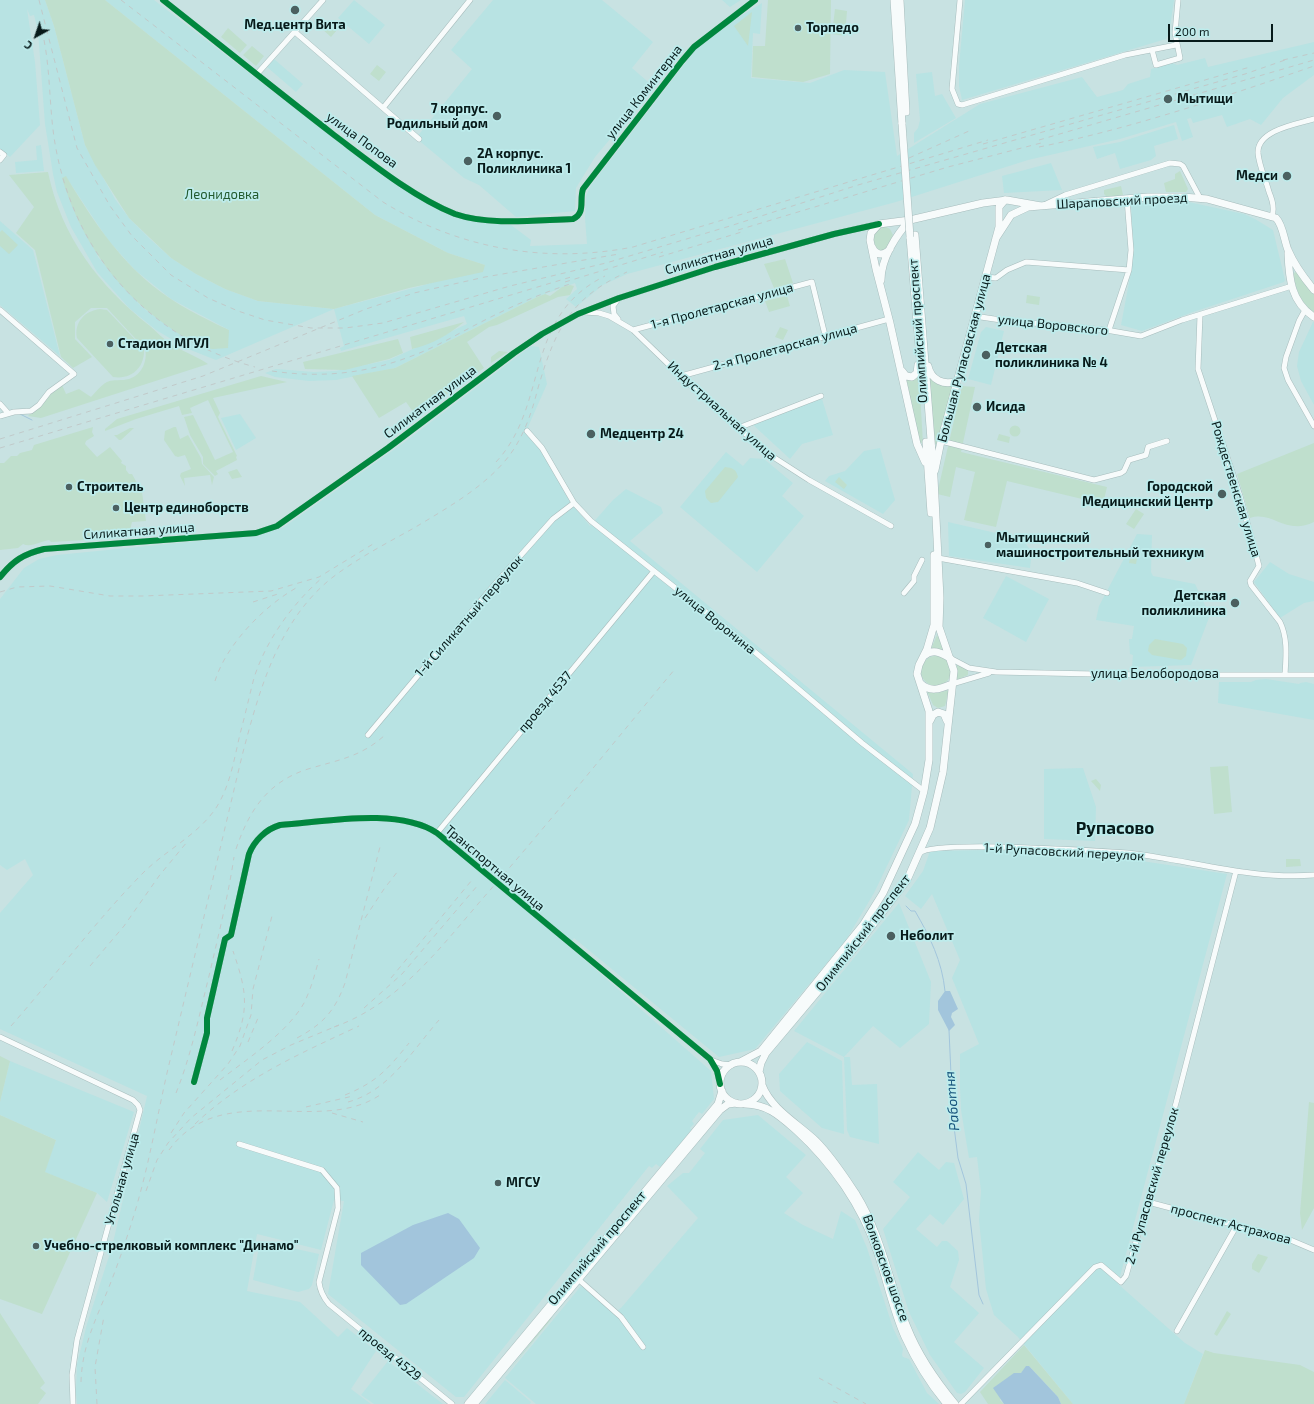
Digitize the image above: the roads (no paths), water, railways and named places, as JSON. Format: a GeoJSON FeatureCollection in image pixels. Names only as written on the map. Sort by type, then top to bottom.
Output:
{"type":"FeatureCollection","features":[{"type":"Feature","properties":{"kind":"main road","name":"Олимпийский проспект"},"geometry":{"type":"LineString","coordinates":[[759,1072],[766,1053],[893,899],[909,876],[920,854],[934,812],[942,780],[954,670],[940,627],[934,478],[922,357],[894,0]]}},
{"type":"Feature","properties":{"kind":"main road","name":"Олимпийский проспект"},"geometry":{"type":"LineString","coordinates":[[900,0],[904,124]]}},
{"type":"Feature","properties":{"kind":"main road","name":"Шараповский проезд"},"geometry":{"type":"LineString","coordinates":[[1042,206],[1172,196],[1200,198],[1272,216]]}},
{"type":"Feature","properties":{"kind":"main road"},"geometry":{"type":"LineString","coordinates":[[927,469],[917,444],[882,288],[871,247],[870,237],[872,230],[883,224],[910,220],[983,203],[1007,200],[1042,206]]}},
{"type":"Feature","properties":{"kind":"main road"},"geometry":{"type":"LineString","coordinates":[[996,238],[1000,222],[999,205],[1007,200]]}},
{"type":"Feature","properties":{"kind":"main road"},"geometry":{"type":"LineString","coordinates":[[996,238],[1011,214],[1014,206],[1007,200]]}},
{"type":"Feature","properties":{"kind":"main road"},"geometry":{"type":"LineString","coordinates":[[983,203],[990,205],[1006,216],[1028,207],[1042,206]]}},
{"type":"Feature","properties":{"kind":"main road"},"geometry":{"type":"LineString","coordinates":[[1272,216],[1279,222],[1288,249],[1299,270],[1314,290]]}},
{"type":"Feature","properties":{"kind":"main road"},"geometry":{"type":"LineString","coordinates":[[882,288],[882,268],[896,238],[910,220]]}},
{"type":"Feature","properties":{"kind":"main road"},"geometry":{"type":"LineString","coordinates":[[883,224],[893,230],[896,238]]}},
{"type":"Feature","properties":{"kind":"main road","name":"Большая Рупасовская улица"},"geometry":{"type":"LineString","coordinates":[[934,478],[941,441],[996,238]]}},
{"type":"Feature","properties":{"kind":"main road"},"geometry":{"type":"LineString","coordinates":[[871,247],[874,252],[885,254],[891,247]]}},
{"type":"Feature","properties":{"kind":"main road"},"geometry":{"type":"LineString","coordinates":[[1288,249],[1290,276],[1297,301],[1314,317]]}},
{"type":"Feature","properties":{"kind":"main road"},"geometry":{"type":"LineString","coordinates":[[1290,276],[1293,270],[1299,270]]}},
{"type":"Feature","properties":{"kind":"main road","name":"Олимпийский проспект"},"geometry":{"type":"LineString","coordinates":[[740,1062],[761,1051],[852,942],[883,893],[910,838],[919,811],[929,760],[930,721],[927,702],[917,674],[921,659],[927,649],[934,625],[933,531],[927,469],[922,357]]}},
{"type":"Feature","properties":{"kind":"main road"},"geometry":{"type":"LineString","coordinates":[[901,370],[908,377],[914,376],[918,371],[922,357]]}},
{"type":"Feature","properties":{"kind":"main road"},"geometry":{"type":"LineString","coordinates":[[922,357],[934,378],[944,382],[957,381]]}},
{"type":"Feature","properties":{"kind":"main road"},"geometry":{"type":"LineString","coordinates":[[921,659],[927,653],[936,652],[950,658]]}},
{"type":"Feature","properties":{"kind":"main road"},"geometry":{"type":"LineString","coordinates":[[920,683],[933,690],[952,684]]}},
{"type":"Feature","properties":{"kind":"main road"},"geometry":{"type":"LineString","coordinates":[[930,721],[933,715],[938,712],[944,714],[948,722]]}},
{"type":"Feature","properties":{"kind":"main road"},"geometry":{"type":"LineString","coordinates":[[883,893],[883,897],[886,901],[893,899]]}},
{"type":"Feature","properties":{"kind":"main road"},"geometry":{"type":"LineString","coordinates":[[876,905],[883,903],[886,906],[884,910]]}},
{"type":"Feature","properties":{"kind":"main road"},"geometry":{"type":"LineString","coordinates":[[740,1062],[751,1065],[759,1072],[762,1085],[757,1096],[745,1104],[736,1103],[728,1098],[721,1087],[723,1075],[732,1065],[740,1062]]}},
{"type":"Feature","properties":{"kind":"main road","name":"Волковское шоссе"},"geometry":{"type":"LineString","coordinates":[[762,1085],[766,1094],[773,1103],[828,1154],[856,1195],[877,1237],[899,1305],[912,1339],[929,1369],[955,1404]]}},
{"type":"Feature","properties":{"kind":"main road","name":"Олимпийский проспект"},"geometry":{"type":"LineString","coordinates":[[468,1404],[718,1104],[721,1087]]}},
{"type":"Feature","properties":{"kind":"main road","name":"Олимпийский проспект"},"geometry":{"type":"LineString","coordinates":[[474,1404],[720,1110],[728,1104],[736,1103]]}},
{"type":"Feature","properties":{"kind":"main road","name":"Волковское шоссе"},"geometry":{"type":"LineString","coordinates":[[745,1104],[757,1104],[767,1108],[784,1120],[815,1148],[848,1191],[873,1239],[898,1319],[906,1338],[932,1385],[947,1404]]}},
{"type":"Feature","properties":{"kind":"street","name":"улица Попова"},"geometry":{"type":"LineString","coordinates":[[163,0],[354,150],[410,189],[457,214],[490,220],[572,219],[578,217]]}},
{"type":"Feature","properties":{"kind":"street"},"geometry":{"type":"LineString","coordinates":[[257,74],[322,0]]}},
{"type":"Feature","properties":{"kind":"street"},"geometry":{"type":"LineString","coordinates":[[383,108],[470,0]]}},
{"type":"Feature","properties":{"kind":"street","name":"улица Коминтерна"},"geometry":{"type":"LineString","coordinates":[[578,217],[581,212],[583,189],[682,60],[694,46],[756,0]]}},
{"type":"Feature","properties":{"kind":"street"},"geometry":{"type":"LineString","coordinates":[[960,0],[952,89],[958,104],[966,104],[1125,55],[1176,45]]}},
{"type":"Feature","properties":{"kind":"street"},"geometry":{"type":"LineString","coordinates":[[1152,50],[1156,65],[1180,58],[1176,45],[1175,33],[1178,0]]}},
{"type":"Feature","properties":{"kind":"street"},"geometry":{"type":"LineString","coordinates":[[295,32],[418,138]]}},
{"type":"Feature","properties":{"kind":"street"},"geometry":{"type":"LineString","coordinates":[[1272,216],[1272,199],[1258,155],[1261,142],[1264,137],[1271,133],[1314,119]]}},
{"type":"Feature","properties":{"kind":"street"},"geometry":{"type":"LineString","coordinates":[[0,160],[2,153]]}},
{"type":"Feature","properties":{"kind":"street"},"geometry":{"type":"LineString","coordinates":[[1042,206],[1066,196],[1170,163],[1184,166],[1200,198]]}},
{"type":"Feature","properties":{"kind":"street"},"geometry":{"type":"LineString","coordinates":[[1109,330],[1129,270],[1131,250],[1127,199]]}},
{"type":"Feature","properties":{"kind":"street","name":"Силикатная улица"},"geometry":{"type":"LineString","coordinates":[[0,577],[17,559],[27,553],[44,549],[256,533],[277,526],[388,448],[514,352],[542,334],[582,312],[619,298],[761,254],[860,228],[883,224]]}},
{"type":"Feature","properties":{"kind":"street"},"geometry":{"type":"LineString","coordinates":[[860,228],[867,231],[870,237]]}},
{"type":"Feature","properties":{"kind":"street"},"geometry":{"type":"LineString","coordinates":[[985,277],[996,278],[1007,270],[1026,262],[1129,270]]}},
{"type":"Feature","properties":{"kind":"street","name":"1-я Пролетарская улица"},"geometry":{"type":"LineString","coordinates":[[633,330],[812,282],[825,335]]}},
{"type":"Feature","properties":{"kind":"street","name":"улица Воровского"},"geometry":{"type":"LineString","coordinates":[[974,316],[1109,330],[1141,336],[1200,315],[1292,286]]}},
{"type":"Feature","properties":{"kind":"street","name":"Индустриальная улица"},"geometry":{"type":"LineString","coordinates":[[619,298],[613,306],[613,310],[614,314],[622,323]]}},
{"type":"Feature","properties":{"kind":"street"},"geometry":{"type":"LineString","coordinates":[[603,304],[604,311],[609,316]]}},
{"type":"Feature","properties":{"kind":"street"},"geometry":{"type":"LineString","coordinates":[[0,310],[74,374],[49,392],[39,405],[31,411],[8,413],[0,416]]}},
{"type":"Feature","properties":{"kind":"street"},"geometry":{"type":"LineString","coordinates":[[1305,310],[1299,320],[1288,351],[1284,368],[1293,389],[1314,426]]}},
{"type":"Feature","properties":{"kind":"street","name":"Индустриальная улица"},"geometry":{"type":"LineString","coordinates":[[582,312],[599,313],[609,316],[633,330],[738,428],[783,464],[891,526]]}},
{"type":"Feature","properties":{"kind":"street","name":"Рождественская улица"},"geometry":{"type":"LineString","coordinates":[[1200,315],[1198,369],[1240,496],[1260,566],[1250,581],[1250,584],[1280,622],[1284,631],[1285,675]]}},
{"type":"Feature","properties":{"kind":"street","name":"2-я Пролетарская улица"},"geometry":{"type":"LineString","coordinates":[[681,376],[825,335],[889,319]]}},
{"type":"Feature","properties":{"kind":"street"},"geometry":{"type":"LineString","coordinates":[[738,428],[821,396]]}},
{"type":"Feature","properties":{"kind":"street"},"geometry":{"type":"LineString","coordinates":[[0,404],[8,413]]}},
{"type":"Feature","properties":{"kind":"street","name":"улица Воронина"},"geometry":{"type":"LineString","coordinates":[[527,431],[542,448],[574,503],[591,521],[736,636],[862,743],[924,791]]}},
{"type":"Feature","properties":{"kind":"street"},"geometry":{"type":"LineString","coordinates":[[941,441],[1094,480],[1121,473],[1124,471],[1129,460],[1146,455],[1148,447],[1167,441]]}},
{"type":"Feature","properties":{"kind":"street","name":"1-й Силикатный переулок"},"geometry":{"type":"LineString","coordinates":[[368,735],[488,591],[553,519],[574,503]]}},
{"type":"Feature","properties":{"kind":"street"},"geometry":{"type":"LineString","coordinates":[[938,558],[1077,583],[1107,593]]}},
{"type":"Feature","properties":{"kind":"street"},"geometry":{"type":"LineString","coordinates":[[904,593],[914,581],[914,576],[922,560]]}},
{"type":"Feature","properties":{"kind":"street","name":"проезд 4537"},"geometry":{"type":"LineString","coordinates":[[437,833],[654,571]]}},
{"type":"Feature","properties":{"kind":"street"},"geometry":{"type":"LineString","coordinates":[[950,658],[968,668],[996,672]]}},
{"type":"Feature","properties":{"kind":"street"},"geometry":{"type":"LineString","coordinates":[[952,684],[982,674],[996,672]]}},
{"type":"Feature","properties":{"kind":"street","name":"улица Белобородова"},"geometry":{"type":"LineString","coordinates":[[996,672],[1144,675],[1314,675]]}},
{"type":"Feature","properties":{"kind":"street","name":"Транспортная улица"},"geometry":{"type":"LineString","coordinates":[[194,1082],[206,1033],[207,1018],[225,939],[231,935],[249,854],[258,839],[270,829],[280,825],[372,818],[400,820],[437,833],[710,1059],[718,1071],[721,1087]]}},
{"type":"Feature","properties":{"kind":"street"},"geometry":{"type":"LineString","coordinates":[[926,836],[927,843],[932,848]]}},
{"type":"Feature","properties":{"kind":"street","name":"1-й Рупасовский переулок"},"geometry":{"type":"LineString","coordinates":[[920,854],[924,850],[932,848],[997,847],[1118,853],[1236,871],[1289,876],[1314,875]]}},
{"type":"Feature","properties":{"kind":"street","name":"2-й Рупасовский переулок"},"geometry":{"type":"LineString","coordinates":[[961,1404],[1095,1267],[1101,1265],[1121,1282],[1126,1276],[1176,1102],[1236,871]]}},
{"type":"Feature","properties":{"kind":"street","name":"Угольная улица"},"geometry":{"type":"LineString","coordinates":[[0,1037],[133,1100],[138,1105],[140,1110],[77,1340],[72,1375],[73,1404]]}},
{"type":"Feature","properties":{"kind":"street","name":"Транспортная улица"},"geometry":{"type":"LineString","coordinates":[[710,1059],[722,1064],[732,1065]]}},
{"type":"Feature","properties":{"kind":"street","name":"проезд 4529"},"geometry":{"type":"LineString","coordinates":[[240,1144],[322,1170],[337,1188],[338,1208],[319,1282],[320,1291],[329,1304],[452,1404]]}},
{"type":"Feature","properties":{"kind":"street","name":"проспект Астрахова"},"geometry":{"type":"LineString","coordinates":[[1148,1202],[1288,1239],[1314,1250]]}},
{"type":"Feature","properties":{"kind":"street"},"geometry":{"type":"LineString","coordinates":[[1177,1331],[1237,1226]]}},
{"type":"Feature","properties":{"kind":"street"},"geometry":{"type":"LineString","coordinates":[[578,1279],[621,1317],[643,1347]]}},
{"type":"Feature","properties":{"kind":"waterway"},"geometry":{"type":"LineString","coordinates":[[20,414],[32,420]]}},
{"type":"Feature","properties":{"kind":"waterway","name":"Работня"},"geometry":{"type":"LineString","coordinates":[[906,906],[911,911],[915,911],[926,930],[938,959],[945,991]]}},
{"type":"Feature","properties":{"kind":"waterway","name":"Работня"},"geometry":{"type":"LineString","coordinates":[[949,1030],[953,1119],[958,1158],[966,1184],[979,1295],[983,1304]]}},
{"type":"Feature","properties":{"kind":"railway"},"geometry":{"type":"LineString","coordinates":[[39,0],[77,148],[110,206],[132,236],[171,275],[208,298],[238,311],[265,320],[311,328],[345,328],[383,323],[510,286],[606,263],[730,226],[858,185],[1245,74],[1288,59]]}},
{"type":"Feature","properties":{"kind":"railway"},"geometry":{"type":"LineString","coordinates":[[121,0],[383,202],[412,218],[442,231],[473,241],[504,248],[536,253],[568,254],[600,252],[633,247],[988,140]]}},
{"type":"Feature","properties":{"kind":"railway"},"geometry":{"type":"LineString","coordinates":[[44,40],[56,149],[66,188],[81,224],[100,258],[124,288],[151,314],[182,336],[217,354],[255,367]]}},
{"type":"Feature","properties":{"kind":"railway"},"geometry":{"type":"LineString","coordinates":[[1283,60],[1314,53]]}},
{"type":"Feature","properties":{"kind":"railway"},"geometry":{"type":"LineString","coordinates":[[1039,140],[1314,60]]}},
{"type":"Feature","properties":{"kind":"railway"},"geometry":{"type":"LineString","coordinates":[[1039,147],[1109,131],[1144,121],[1314,66]]}},
{"type":"Feature","properties":{"kind":"railway"},"geometry":{"type":"LineString","coordinates":[[983,144],[1250,67]]}},
{"type":"Feature","properties":{"kind":"railway"},"geometry":{"type":"LineString","coordinates":[[909,158],[969,131]]}},
{"type":"Feature","properties":{"kind":"railway"},"geometry":{"type":"LineString","coordinates":[[738,230],[948,167],[1045,142]]}},
{"type":"Feature","properties":{"kind":"railway"},"geometry":{"type":"LineString","coordinates":[[659,257],[745,231]]}},
{"type":"Feature","properties":{"kind":"railway"},"geometry":{"type":"LineString","coordinates":[[565,282],[663,252]]}},
{"type":"Feature","properties":{"kind":"railway"},"geometry":{"type":"LineString","coordinates":[[0,439],[203,376],[366,309],[414,293],[485,277],[619,254]]}},
{"type":"Feature","properties":{"kind":"railway"},"geometry":{"type":"LineString","coordinates":[[81,1382],[84,1356],[90,1333],[119,1261],[138,1200],[242,756],[256,707],[273,658],[298,614],[314,594],[333,577],[362,557],[452,505],[489,478],[509,456],[523,432],[551,349],[568,318],[578,305],[591,293],[627,272]]}},
{"type":"Feature","properties":{"kind":"railway"},"geometry":{"type":"LineString","coordinates":[[496,462],[513,439],[524,414],[548,338],[561,314],[579,293],[605,276]]}},
{"type":"Feature","properties":{"kind":"railway"},"geometry":{"type":"LineString","coordinates":[[0,448],[571,277]]}},
{"type":"Feature","properties":{"kind":"railway"},"geometry":{"type":"LineString","coordinates":[[272,371],[307,374],[341,373],[358,371],[392,363],[428,349],[516,305],[573,283]]}},
{"type":"Feature","properties":{"kind":"railway"},"geometry":{"type":"LineString","coordinates":[[0,592],[17,587],[50,586],[110,596],[271,591],[319,577],[373,544]]}},
{"type":"Feature","properties":{"kind":"railway"},"geometry":{"type":"LineString","coordinates":[[11,1026],[124,893],[150,866],[200,827],[216,808],[228,782],[254,678],[259,664],[273,636],[291,610],[323,577]]}},
{"type":"Feature","properties":{"kind":"railway"},"geometry":{"type":"LineString","coordinates":[[215,681],[220,667],[247,628],[271,605],[296,588]]}},
{"type":"Feature","properties":{"kind":"railway"},"geometry":{"type":"LineString","coordinates":[[253,602],[281,593]]}},
{"type":"Feature","properties":{"kind":"railway"},"geometry":{"type":"LineString","coordinates":[[334,1027],[381,1003],[421,968],[457,929],[538,835],[675,669]]}},
{"type":"Feature","properties":{"kind":"railway"},"geometry":{"type":"LineString","coordinates":[[236,849],[241,835],[254,810],[271,790],[281,782],[308,769],[358,753],[385,735]]}},
{"type":"Feature","properties":{"kind":"railway"},"geometry":{"type":"LineString","coordinates":[[90,966],[124,926],[159,876],[187,842]]}},
{"type":"Feature","properties":{"kind":"railway"},"geometry":{"type":"LineString","coordinates":[[297,1038],[306,1033],[327,1016],[341,993],[345,983],[381,843]]}},
{"type":"Feature","properties":{"kind":"railway"},"geometry":{"type":"LineString","coordinates":[[176,1093],[186,1065],[198,1021],[223,917],[234,857]]}},
{"type":"Feature","properties":{"kind":"railway"},"geometry":{"type":"LineString","coordinates":[[365,918],[398,871]]}},
{"type":"Feature","properties":{"kind":"railway"},"geometry":{"type":"LineString","coordinates":[[391,978],[472,880]]}},
{"type":"Feature","properties":{"kind":"railway"},"geometry":{"type":"LineString","coordinates":[[364,1008],[402,974],[478,885]]}},
{"type":"Feature","properties":{"kind":"railway"},"geometry":{"type":"LineString","coordinates":[[171,1133],[184,1113],[228,1064],[240,1046],[251,1015],[253,989],[273,912]]}},
{"type":"Feature","properties":{"kind":"railway"},"geometry":{"type":"LineString","coordinates":[[232,1051],[238,1036],[244,1012],[244,990],[233,951]]}},
{"type":"Feature","properties":{"kind":"railway"},"geometry":{"type":"LineString","coordinates":[[220,1080],[266,1045],[288,1025],[304,1003],[319,959]]}},
{"type":"Feature","properties":{"kind":"railway"},"geometry":{"type":"LineString","coordinates":[[248,1042],[258,1018]]}},
{"type":"Feature","properties":{"kind":"railway"},"geometry":{"type":"LineString","coordinates":[[348,1102],[363,1097],[388,1079],[409,1057],[439,1020]]}},
{"type":"Feature","properties":{"kind":"railway"},"geometry":{"type":"LineString","coordinates":[[146,1191],[157,1160],[168,1143],[191,1118],[262,1060],[291,1045],[339,1025]]}},
{"type":"Feature","properties":{"kind":"railway"},"geometry":{"type":"LineString","coordinates":[[195,1124],[213,1108],[252,1080],[294,1057],[359,1026]]}},
{"type":"Feature","properties":{"kind":"railway"},"geometry":{"type":"LineString","coordinates":[[345,1095],[374,1080],[395,1060],[409,1043]]}},
{"type":"Feature","properties":{"kind":"railway"},"geometry":{"type":"LineString","coordinates":[[169,1150],[190,1129],[215,1117],[243,1112],[329,1111],[356,1106],[380,1095]]}},
{"type":"Feature","properties":{"kind":"railway"},"geometry":{"type":"LineString","coordinates":[[306,1107],[353,1096]]}},
{"type":"Feature","properties":{"kind":"railway"},"geometry":{"type":"LineString","coordinates":[[332,1113],[363,1122]]}},
{"type":"Feature","properties":{"kind":"railway"},"geometry":{"type":"LineString","coordinates":[[97,1404],[95,1367],[104,1316]]}},
{"type":"Feature","properties":{"kind":"railway"},"geometry":{"type":"LineString","coordinates":[[819,1378],[866,1404]]}},
{"type":"Feature","properties":{"kind":"railway"},"geometry":{"type":"LineString","coordinates":[[833,1401],[840,1404]]}},
{"type":"Feature","properties":{"kind":"place","name":"Мед.центр Вита"},"geometry":{"type":"Point","coordinates":[295,10]}},
{"type":"Feature","properties":{"kind":"place","name":"Торпедо"},"geometry":{"type":"Point","coordinates":[798,28]}},
{"type":"Feature","properties":{"kind":"place","name":"Мытищи"},"geometry":{"type":"Point","coordinates":[1168,99]}},
{"type":"Feature","properties":{"kind":"place","name":"7 корпус. Родильный дом"},"geometry":{"type":"Point","coordinates":[497,116]}},
{"type":"Feature","properties":{"kind":"place","name":"2А корпус. Поликлиника 1"},"geometry":{"type":"Point","coordinates":[468,161]}},
{"type":"Feature","properties":{"kind":"place","name":"Медси"},"geometry":{"type":"Point","coordinates":[1287,176]}},
{"type":"Feature","properties":{"kind":"place","name":"Стадион МГУЛ"},"geometry":{"type":"Point","coordinates":[110,344]}},
{"type":"Feature","properties":{"kind":"place","name":"Детская поликлиника № 4"},"geometry":{"type":"Point","coordinates":[986,355]}},
{"type":"Feature","properties":{"kind":"place","name":"Исида"},"geometry":{"type":"Point","coordinates":[977,407]}},
{"type":"Feature","properties":{"kind":"place","name":"Медцентр 24"},"geometry":{"type":"Point","coordinates":[591,434]}},
{"type":"Feature","properties":{"kind":"place","name":"Строитель"},"geometry":{"type":"Point","coordinates":[69,487]}},
{"type":"Feature","properties":{"kind":"place","name":"Городской Медицинский Центр"},"geometry":{"type":"Point","coordinates":[1222,494]}},
{"type":"Feature","properties":{"kind":"place","name":"Центр единоборств"},"geometry":{"type":"Point","coordinates":[116,508]}},
{"type":"Feature","properties":{"kind":"place","name":"Мытищинский машиностроительный техникум"},"geometry":{"type":"Point","coordinates":[988,545]}},
{"type":"Feature","properties":{"kind":"place","name":"Детская поликлиника"},"geometry":{"type":"Point","coordinates":[1235,603]}},
{"type":"Feature","properties":{"kind":"place","name":"Неболит"},"geometry":{"type":"Point","coordinates":[891,936]}},
{"type":"Feature","properties":{"kind":"place","name":"МГСУ"},"geometry":{"type":"Point","coordinates":[498,1183]}},
{"type":"Feature","properties":{"kind":"place","name":"Учебно-стрелковый комплекс \"Динамо\""},"geometry":{"type":"Point","coordinates":[36,1246]}},
{"type":"Feature","properties":{"kind":"district","name":"Рупасово"},"geometry":{"type":"Point","coordinates":[1115,828]}},
{"type":"Feature","properties":{"kind":"park label","name":"Леонидовка"},"geometry":{"type":"Point","coordinates":[222,195]}}]}
